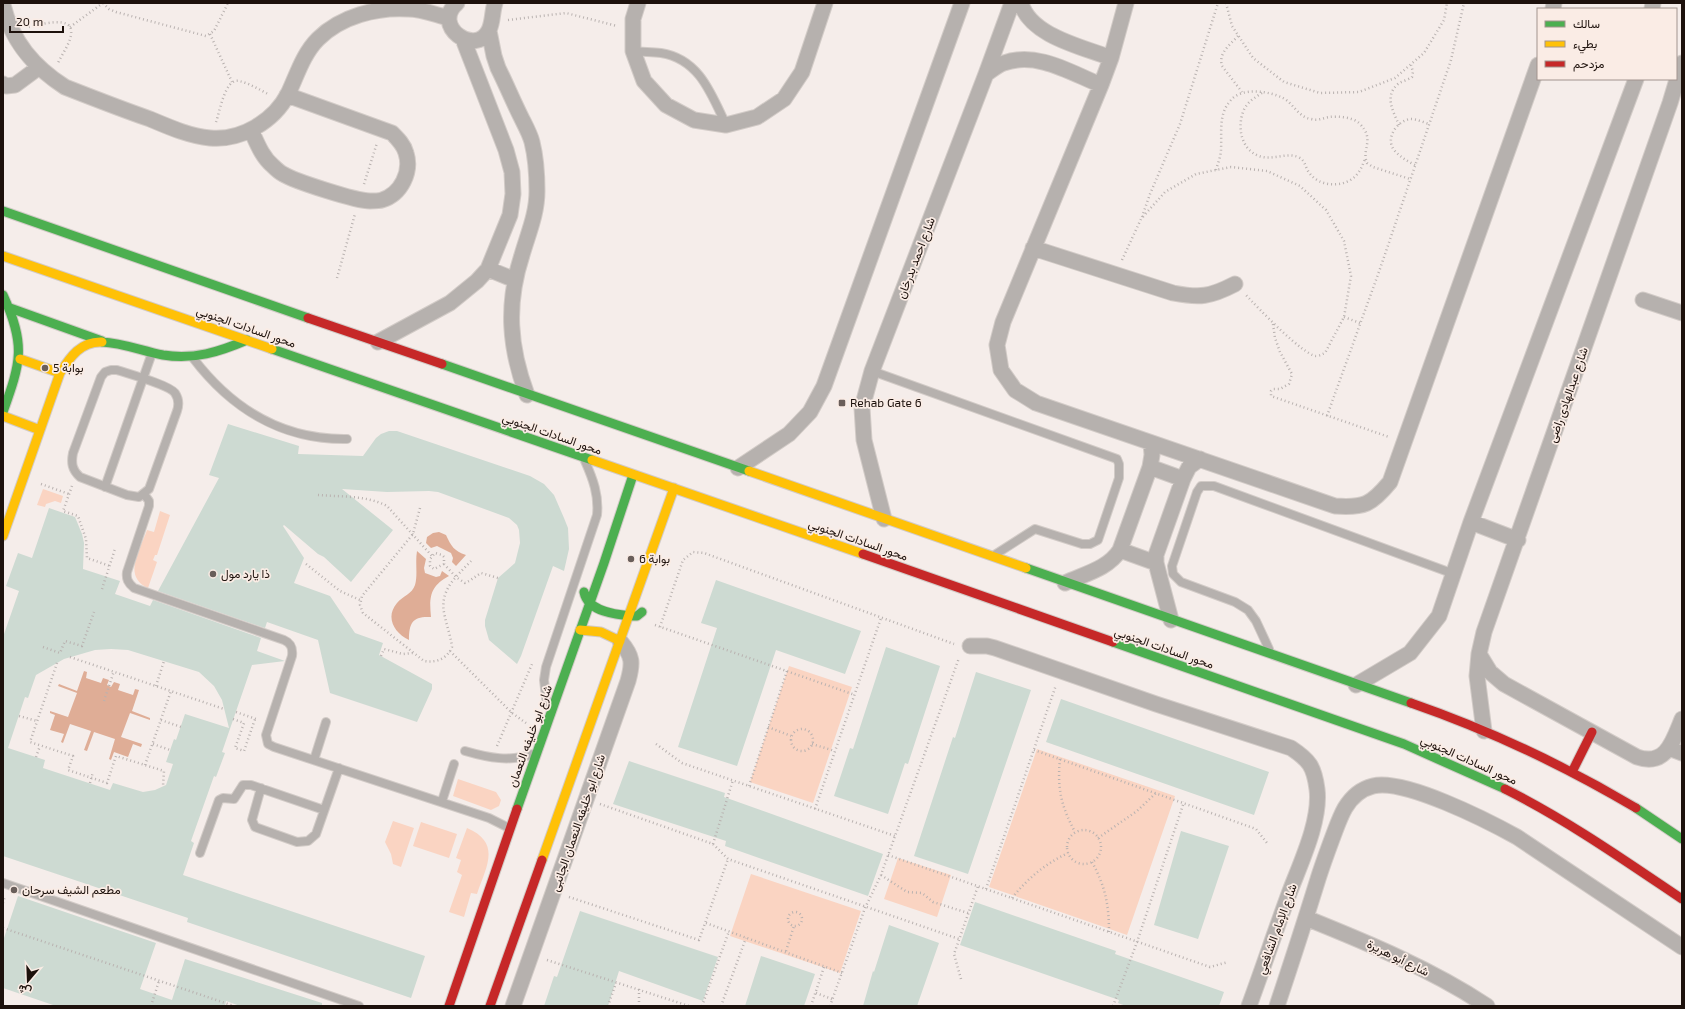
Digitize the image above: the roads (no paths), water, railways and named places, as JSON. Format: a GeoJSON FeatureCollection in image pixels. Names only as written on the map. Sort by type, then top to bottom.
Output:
{"type":"FeatureCollection","features":[{"type":"Feature","properties":{"kind":"main road"},"geometry":{"type":"LineString","coordinates":[[3,211],[1418,705],[1484,731],[1572,772],[1646,814],[1682,839]]}},
{"type":"Feature","properties":{"kind":"main road","name":"محور السادات الجنوبي"},"geometry":{"type":"LineString","coordinates":[[3,256],[629,474],[674,488],[685,497],[1384,737],[1443,760],[1481,777],[1552,814],[1584,833],[1682,899]]}},
{"type":"Feature","properties":{"kind":"main road"},"geometry":{"type":"LineString","coordinates":[[3,295],[10,308],[20,344],[20,359],[14,383],[3,412]]}},
{"type":"Feature","properties":{"kind":"main road"},"geometry":{"type":"LineString","coordinates":[[10,308],[102,341],[124,344],[178,358],[192,358],[212,353],[247,340]]}},
{"type":"Feature","properties":{"kind":"main road"},"geometry":{"type":"LineString","coordinates":[[3,536],[60,373],[71,356],[80,348],[102,341]]}},
{"type":"Feature","properties":{"kind":"main road"},"geometry":{"type":"LineString","coordinates":[[20,359],[60,373]]}},
{"type":"Feature","properties":{"kind":"main road"},"geometry":{"type":"LineString","coordinates":[[3,416],[40,430]]}},
{"type":"Feature","properties":{"kind":"main road"},"geometry":{"type":"LineString","coordinates":[[619,487],[629,474]]}},
{"type":"Feature","properties":{"kind":"main road","name":"شارع ابو خليفه النعمان"},"geometry":{"type":"LineString","coordinates":[[449,1006],[536,753],[590,603],[629,474]]}},
{"type":"Feature","properties":{"kind":"main road"},"geometry":{"type":"LineString","coordinates":[[490,1006],[674,488]]}},
{"type":"Feature","properties":{"kind":"main road"},"geometry":{"type":"LineString","coordinates":[[586,585],[584,596],[590,603],[608,612],[629,616],[640,614],[646,601]]}},
{"type":"Feature","properties":{"kind":"main road"},"geometry":{"type":"LineString","coordinates":[[580,630],[597,631],[620,641]]}},
{"type":"Feature","properties":{"kind":"main road"},"geometry":{"type":"LineString","coordinates":[[1572,772],[1592,732]]}},
{"type":"Feature","properties":{"kind":"street"},"geometry":{"type":"LineString","coordinates":[[457,3],[451,11],[449,18],[451,27],[456,35],[463,39],[473,41],[482,38],[490,15]]}},
{"type":"Feature","properties":{"kind":"street"},"geometry":{"type":"LineString","coordinates":[[638,3],[633,19],[633,51],[644,81],[666,105],[694,120],[726,125],[757,117],[784,99],[802,72],[825,3]]}},
{"type":"Feature","properties":{"kind":"street"},"geometry":{"type":"LineString","coordinates":[[738,468],[789,434],[810,412],[824,386],[962,3]]}},
{"type":"Feature","properties":{"kind":"street","name":"شارع احمد بدرخان"},"geometry":{"type":"LineString","coordinates":[[884,519],[864,440],[862,408],[872,371],[1012,3]]}},
{"type":"Feature","properties":{"kind":"street"},"geometry":{"type":"LineString","coordinates":[[1021,3],[1033,23],[1050,35],[1111,58]]}},
{"type":"Feature","properties":{"kind":"street"},"geometry":{"type":"LineString","coordinates":[[1126,3],[1111,58],[1101,85],[1033,248],[1002,328],[997,345],[1001,370],[1015,390],[1036,403],[1335,506],[1356,508],[1376,499],[1390,482],[1537,68]]}},
{"type":"Feature","properties":{"kind":"street"},"geometry":{"type":"LineString","coordinates":[[3,5],[11,30],[22,50],[38,68],[50,78],[65,87],[180,131],[211,138],[232,137],[251,130],[269,118],[285,98],[304,58],[318,39],[339,24],[361,14],[385,9],[410,8],[449,18]]}},
{"type":"Feature","properties":{"kind":"street"},"geometry":{"type":"LineString","coordinates":[[490,15],[494,56],[532,142],[536,167],[537,192],[534,218],[515,280],[511,300],[510,320],[518,372],[527,395]]}},
{"type":"Feature","properties":{"kind":"street"},"geometry":{"type":"LineString","coordinates":[[378,342],[450,303],[465,292],[488,269],[510,216],[513,194],[512,172],[506,150],[463,39]]}},
{"type":"Feature","properties":{"kind":"street"},"geometry":{"type":"LineString","coordinates":[[986,74],[1003,63],[1023,58],[1040,61],[1101,85]]}},
{"type":"Feature","properties":{"kind":"street","name":"شارع عبدالهادى راضى"},"geometry":{"type":"LineString","coordinates":[[1484,731],[1477,676],[1479,654],[1484,632],[1518,540],[1670,103],[1682,64]]}},
{"type":"Feature","properties":{"kind":"street"},"geometry":{"type":"LineString","coordinates":[[3,84],[6,86],[15,85],[38,68]]}},
{"type":"Feature","properties":{"kind":"street"},"geometry":{"type":"LineString","coordinates":[[1356,684],[1410,653],[1439,616],[1471,522],[1636,80]]}},
{"type":"Feature","properties":{"kind":"street"},"geometry":{"type":"LineString","coordinates":[[251,130],[263,156],[272,166],[283,174],[300,181],[359,200],[371,201],[382,200],[393,194],[401,186],[406,175],[408,164],[406,152],[392,133],[285,98]]}},
{"type":"Feature","properties":{"kind":"street"},"geometry":{"type":"LineString","coordinates":[[505,229],[528,237]]}},
{"type":"Feature","properties":{"kind":"street"},"geometry":{"type":"LineString","coordinates":[[1033,248],[1173,293],[1194,297],[1216,294],[1235,284]]}},
{"type":"Feature","properties":{"kind":"street"},"geometry":{"type":"LineString","coordinates":[[488,269],[515,280]]}},
{"type":"Feature","properties":{"kind":"street"},"geometry":{"type":"LineString","coordinates":[[1643,300],[1682,313]]}},
{"type":"Feature","properties":{"kind":"street"},"geometry":{"type":"LineString","coordinates":[[1065,582],[1106,565],[1120,550],[1150,467],[1152,455],[1151,443]]}},
{"type":"Feature","properties":{"kind":"street"},"geometry":{"type":"LineString","coordinates":[[1171,620],[1156,563],[1156,555],[1183,479],[1189,467],[1200,459]]}},
{"type":"Feature","properties":{"kind":"street"},"geometry":{"type":"LineString","coordinates":[[1150,467],[1183,479]]}},
{"type":"Feature","properties":{"kind":"street"},"geometry":{"type":"LineString","coordinates":[[1471,522],[1518,540]]}},
{"type":"Feature","properties":{"kind":"street"},"geometry":{"type":"LineString","coordinates":[[1120,550],[1156,563]]}},
{"type":"Feature","properties":{"kind":"street","name":"شارع ابو خليفه النعمان الجانبى"},"geometry":{"type":"LineString","coordinates":[[513,1006],[632,667],[628,650],[620,641]]}},
{"type":"Feature","properties":{"kind":"street","name":"شارع الإمام الشافعي"},"geometry":{"type":"LineString","coordinates":[[963,645],[987,646],[1291,748],[1306,758],[1314,772],[1317,790],[1317,809],[1304,852],[1249,1006]]}},
{"type":"Feature","properties":{"kind":"street"},"geometry":{"type":"LineString","coordinates":[[1479,654],[1490,672],[1504,684],[1644,760],[1658,758],[1675,751],[1682,719]]}},
{"type":"Feature","properties":{"kind":"street","name":"شارع الإمام الشافعي"},"geometry":{"type":"LineString","coordinates":[[1277,1006],[1324,860],[1344,809],[1351,799],[1361,791],[1372,786],[1384,785],[1397,787],[1462,810],[1516,837],[1682,947]]}},
{"type":"Feature","properties":{"kind":"street"},"geometry":{"type":"LineString","coordinates":[[1304,852],[1324,860]]}},
{"type":"Feature","properties":{"kind":"street","name":"شارع أبو هريرة"},"geometry":{"type":"LineString","coordinates":[[1306,918],[1369,943],[1427,971],[1487,1006]]}},
{"type":"Feature","properties":{"kind":"lane"},"geometry":{"type":"LineString","coordinates":[[633,51],[661,53],[689,65],[703,78],[708,86],[726,125]]}},
{"type":"Feature","properties":{"kind":"lane"},"geometry":{"type":"LineString","coordinates":[[105,487],[152,352]]}},
{"type":"Feature","properties":{"kind":"lane"},"geometry":{"type":"LineString","coordinates":[[192,358],[217,387],[232,400],[264,421],[309,436],[331,439],[347,439]]}},
{"type":"Feature","properties":{"kind":"lane"},"geometry":{"type":"LineString","coordinates":[[117,370],[143,379],[170,388],[178,399],[178,405],[149,489],[144,494],[133,497],[80,477],[72,467],[72,460],[101,377],[105,372],[117,370]]}},
{"type":"Feature","properties":{"kind":"lane"},"geometry":{"type":"LineString","coordinates":[[872,371],[1117,459],[1119,464],[1119,478],[1098,540],[1090,544],[1082,544],[1035,529],[991,557]]}},
{"type":"Feature","properties":{"kind":"lane"},"geometry":{"type":"LineString","coordinates":[[548,722],[544,692],[546,667],[597,515],[598,504],[596,489],[584,458]]}},
{"type":"Feature","properties":{"kind":"lane"},"geometry":{"type":"LineString","coordinates":[[1272,655],[1256,621],[1248,610],[1235,602],[1181,582],[1174,574],[1172,566],[1197,492],[1201,486],[1214,486],[1454,574]]}},
{"type":"Feature","properties":{"kind":"lane"},"geometry":{"type":"LineString","coordinates":[[144,494],[149,501],[150,506],[128,572],[128,581],[134,588],[284,640],[290,644],[293,651],[292,656],[266,735],[268,744],[442,801],[497,821],[510,829]]}},
{"type":"Feature","properties":{"kind":"lane"},"geometry":{"type":"LineString","coordinates":[[314,760],[326,722]]}},
{"type":"Feature","properties":{"kind":"lane"},"geometry":{"type":"LineString","coordinates":[[465,751],[492,758],[514,758],[536,753]]}},
{"type":"Feature","properties":{"kind":"lane"},"geometry":{"type":"LineString","coordinates":[[442,801],[454,764]]}},
{"type":"Feature","properties":{"kind":"lane"},"geometry":{"type":"LineString","coordinates":[[261,788],[252,820],[255,826],[258,829],[297,842],[308,842],[316,834],[339,768]]}},
{"type":"Feature","properties":{"kind":"lane"},"geometry":{"type":"LineString","coordinates":[[200,853],[219,800],[223,798],[234,799],[238,795],[241,788],[247,784],[324,810]]}},
{"type":"Feature","properties":{"kind":"lane"},"geometry":{"type":"LineString","coordinates":[[3,882],[359,1006]]}},
{"type":"Feature","properties":{"kind":"place","name":"بوابة 5"},"geometry":{"type":"Point","coordinates":[45,368]}},
{"type":"Feature","properties":{"kind":"place","name":"Rehab Gate 6"},"geometry":{"type":"Point","coordinates":[842,403]}},
{"type":"Feature","properties":{"kind":"place","name":"بوابة 6"},"geometry":{"type":"Point","coordinates":[631,559]}},
{"type":"Feature","properties":{"kind":"place","name":"ذا يارد مول"},"geometry":{"type":"Point","coordinates":[213,574]}},
{"type":"Feature","properties":{"kind":"place","name":"مطعم الشيف سرحان"},"geometry":{"type":"Point","coordinates":[14,890]}}]}
